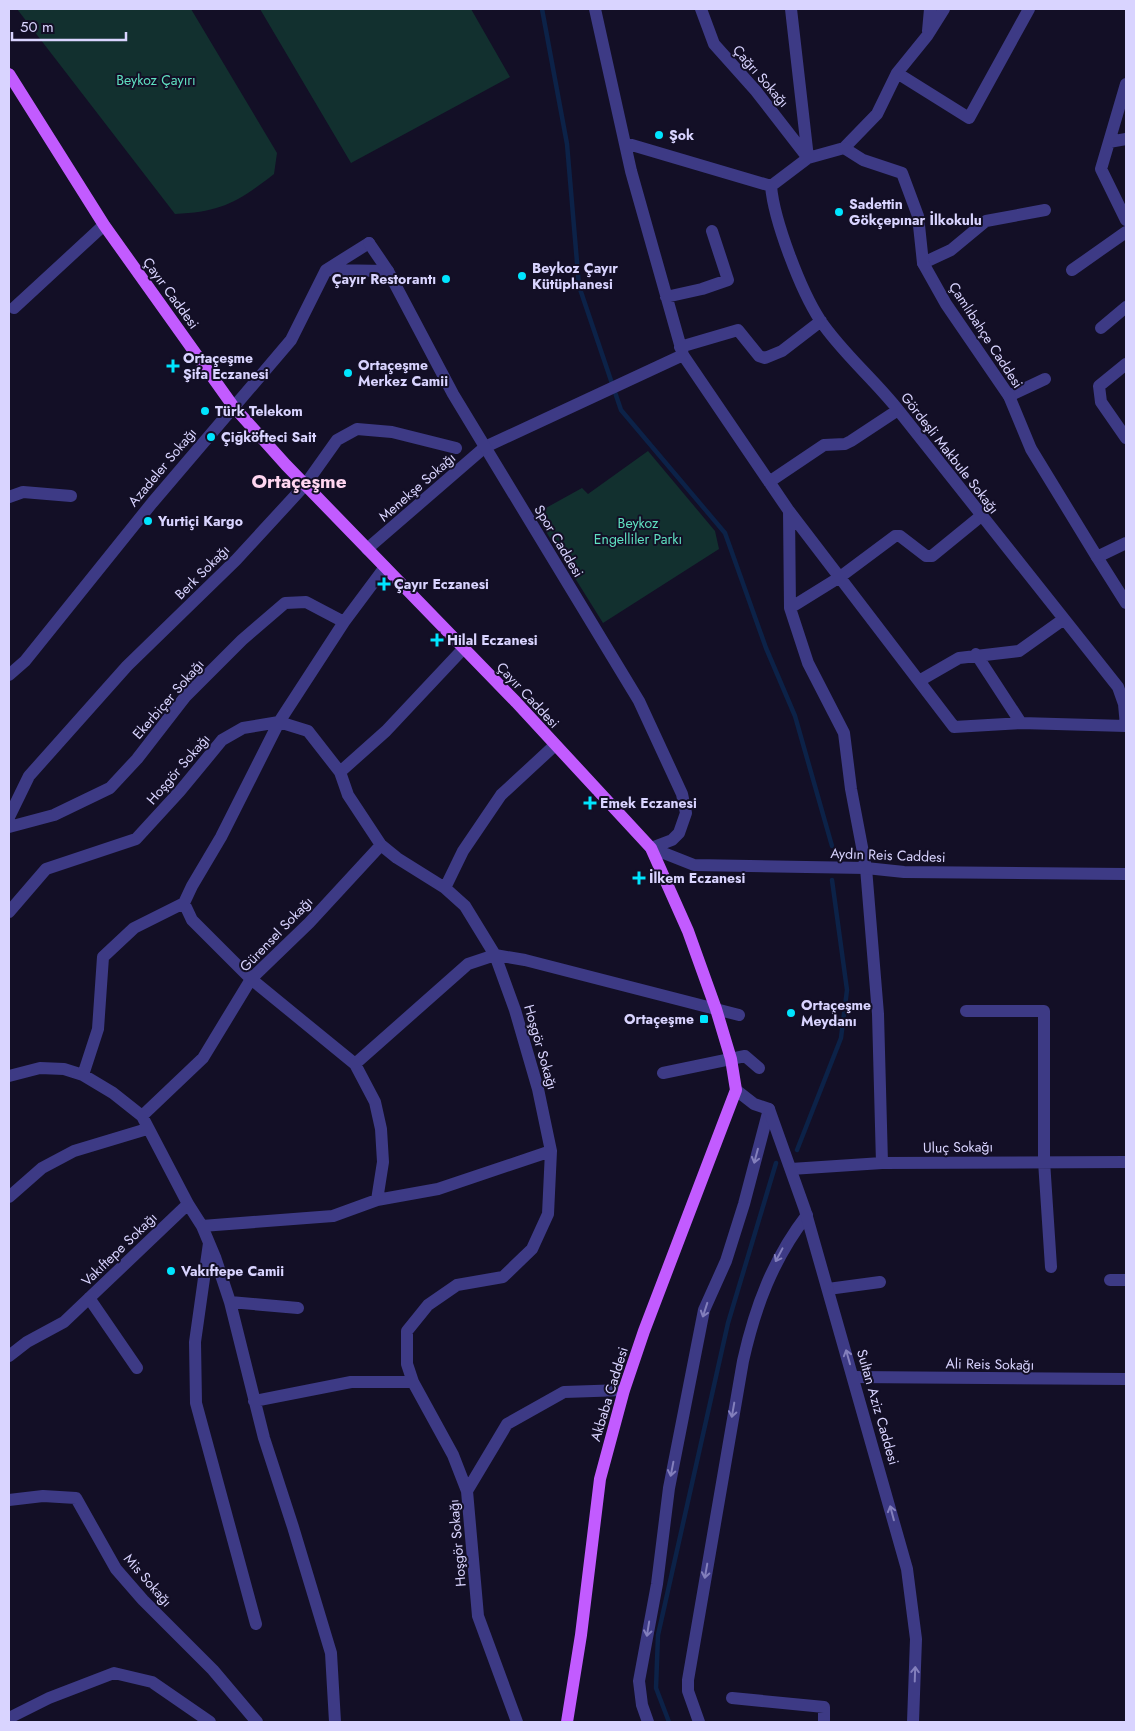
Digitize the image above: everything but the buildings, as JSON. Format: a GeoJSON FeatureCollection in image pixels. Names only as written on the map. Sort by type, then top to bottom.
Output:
{"type":"FeatureCollection","features":[{"type":"Feature","properties":{"kind":"main road","name":"Çayır Caddesi"},"geometry":{"type":"LineString","coordinates":[[9,74],[104,225],[233,406],[367,549],[464,648],[651,848],[688,931],[716,1008],[731,1059],[736,1090]]}},
{"type":"Feature","properties":{"kind":"main road","name":"Akbaba Caddesi"},"geometry":{"type":"LineString","coordinates":[[567,1722],[581,1635],[600,1479],[624,1390],[661,1283],[736,1090]]}},
{"type":"Feature","properties":{"kind":"street"},"geometry":{"type":"LineString","coordinates":[[595,9],[625,143],[681,351],[789,510],[954,727],[1021,723],[1126,726]]}},
{"type":"Feature","properties":{"kind":"street","name":"Çağrı Sokağı"},"geometry":{"type":"LineString","coordinates":[[701,9],[714,44],[756,91],[808,158]]}},
{"type":"Feature","properties":{"kind":"street"},"geometry":{"type":"LineString","coordinates":[[791,9],[808,158]]}},
{"type":"Feature","properties":{"kind":"street"},"geometry":{"type":"LineString","coordinates":[[927,36],[930,9]]}},
{"type":"Feature","properties":{"kind":"street"},"geometry":{"type":"LineString","coordinates":[[625,143],[771,186],[808,158],[844,148],[877,114],[897,73],[927,36],[944,9]]}},
{"type":"Feature","properties":{"kind":"street"},"geometry":{"type":"LineString","coordinates":[[897,73],[969,118],[1029,9]]}},
{"type":"Feature","properties":{"kind":"street"},"geometry":{"type":"LineString","coordinates":[[1126,84],[1101,169],[1126,220]]}},
{"type":"Feature","properties":{"kind":"street"},"geometry":{"type":"LineString","coordinates":[[1109,142],[1126,139]]}},
{"type":"Feature","properties":{"kind":"street","name":"Çamlıbahçe Caddesi"},"geometry":{"type":"LineString","coordinates":[[844,148],[863,160],[902,173],[918,216],[922,263],[946,304],[1009,396],[1031,449],[1126,603]]}},
{"type":"Feature","properties":{"kind":"street","name":"Gördeşli Makbule Sokağı"},"geometry":{"type":"LineString","coordinates":[[771,186],[781,230],[811,304],[821,321],[898,410],[1118,687],[1124,704],[1126,726]]}},
{"type":"Feature","properties":{"kind":"street"},"geometry":{"type":"LineString","coordinates":[[922,263],[951,250],[986,221],[1045,210]]}},
{"type":"Feature","properties":{"kind":"street"},"geometry":{"type":"LineString","coordinates":[[14,308],[104,225]]}},
{"type":"Feature","properties":{"kind":"street"},"geometry":{"type":"LineString","coordinates":[[666,297],[702,289],[728,280],[712,231]]}},
{"type":"Feature","properties":{"kind":"street"},"geometry":{"type":"LineString","coordinates":[[1072,270],[1126,232]]}},
{"type":"Feature","properties":{"kind":"street","name":"Spor Caddesi"},"geometry":{"type":"LineString","coordinates":[[326,270],[369,243],[388,271],[453,394],[639,701],[682,794],[686,813],[679,832],[672,840],[651,848]]}},
{"type":"Feature","properties":{"kind":"street"},"geometry":{"type":"LineString","coordinates":[[326,270],[388,271]]}},
{"type":"Feature","properties":{"kind":"street","name":"Azadeler Sokağı"},"geometry":{"type":"LineString","coordinates":[[9,675],[25,661],[133,525],[291,340],[326,270]]}},
{"type":"Feature","properties":{"kind":"street"},"geometry":{"type":"LineString","coordinates":[[1101,328],[1126,307]]}},
{"type":"Feature","properties":{"kind":"street","name":"Menekşe Sokağı"},"geometry":{"type":"LineString","coordinates":[[367,549],[485,447],[633,378],[681,351],[738,330],[759,356],[765,358],[782,351],[821,321]]}},
{"type":"Feature","properties":{"kind":"street"},"geometry":{"type":"LineString","coordinates":[[1126,364],[1099,386],[1101,402],[1126,438]]}},
{"type":"Feature","properties":{"kind":"street"},"geometry":{"type":"LineString","coordinates":[[1009,396],[1044,379]]}},
{"type":"Feature","properties":{"kind":"street"},"geometry":{"type":"LineString","coordinates":[[769,482],[824,445],[845,444],[898,410]]}},
{"type":"Feature","properties":{"kind":"street","name":"Berk Sokağı"},"geometry":{"type":"LineString","coordinates":[[9,817],[29,776],[42,761],[127,666],[236,560],[305,484],[337,440],[357,429],[392,432],[456,448]]}},
{"type":"Feature","properties":{"kind":"street"},"geometry":{"type":"LineString","coordinates":[[9,497],[23,492],[71,496]]}},
{"type":"Feature","properties":{"kind":"street"},"geometry":{"type":"LineString","coordinates":[[789,510],[790,608],[808,663],[844,733],[850,789],[866,868],[878,1014],[882,1163]]}},
{"type":"Feature","properties":{"kind":"street"},"geometry":{"type":"LineString","coordinates":[[790,608],[840,577],[898,535],[926,556],[932,556],[981,516]]}},
{"type":"Feature","properties":{"kind":"street"},"geometry":{"type":"LineString","coordinates":[[1097,557],[1126,543]]}},
{"type":"Feature","properties":{"kind":"street"},"geometry":{"type":"LineString","coordinates":[[84,1075],[98,1029],[103,957],[134,928],[184,903],[221,837],[279,722],[344,622],[385,566]]}},
{"type":"Feature","properties":{"kind":"street","name":"Ekerbiçer Sokağı"},"geometry":{"type":"LineString","coordinates":[[9,828],[54,815],[110,788],[136,759],[185,697],[242,640],[285,603],[306,602],[344,622]]}},
{"type":"Feature","properties":{"kind":"street"},"geometry":{"type":"LineString","coordinates":[[919,681],[959,658],[976,654],[1019,651],[1064,619]]}},
{"type":"Feature","properties":{"kind":"street"},"geometry":{"type":"LineString","coordinates":[[340,772],[386,731],[464,648]]}},
{"type":"Feature","properties":{"kind":"street"},"geometry":{"type":"LineString","coordinates":[[976,654],[1021,723]]}},
{"type":"Feature","properties":{"kind":"street","name":"Hoşgör Sokağı"},"geometry":{"type":"LineString","coordinates":[[9,912],[46,869],[136,839],[180,792],[222,740],[243,728],[279,722],[308,731],[340,772],[348,795],[381,845],[397,858],[445,888],[465,906],[495,955],[515,1010],[535,1080],[550,1151],[548,1214],[532,1249],[503,1277],[457,1285],[428,1305],[407,1332],[407,1364],[413,1382],[453,1455],[468,1491],[478,1616],[517,1722]]}},
{"type":"Feature","properties":{"kind":"street"},"geometry":{"type":"LineString","coordinates":[[445,888],[464,851],[501,795],[554,746]]}},
{"type":"Feature","properties":{"kind":"street","name":"Gürensel Sokağı"},"geometry":{"type":"LineString","coordinates":[[142,1116],[203,1058],[251,979],[309,923],[381,845]]}},
{"type":"Feature","properties":{"kind":"street","name":"Aydın Reis Caddesi"},"geometry":{"type":"LineString","coordinates":[[651,848],[694,865],[866,868],[904,872],[1126,874]]}},
{"type":"Feature","properties":{"kind":"street"},"geometry":{"type":"LineString","coordinates":[[184,903],[192,920],[251,979],[355,1064],[375,1102],[381,1128],[382,1162],[378,1200]]}},
{"type":"Feature","properties":{"kind":"street"},"geometry":{"type":"LineString","coordinates":[[355,1064],[468,964],[495,955],[526,960],[738,1014]]}},
{"type":"Feature","properties":{"kind":"street"},"geometry":{"type":"LineString","coordinates":[[966,1011],[1044,1011],[1044,1161],[1051,1267]]}},
{"type":"Feature","properties":{"kind":"street"},"geometry":{"type":"LineString","coordinates":[[663,1073],[745,1056],[759,1068]]}},
{"type":"Feature","properties":{"kind":"street"},"geometry":{"type":"LineString","coordinates":[[9,1076],[40,1068],[64,1069],[84,1075],[113,1093],[142,1116],[188,1204],[202,1226],[209,1240],[230,1302],[264,1438],[294,1527],[331,1653],[334,1722]]}},
{"type":"Feature","properties":{"kind":"street"},"geometry":{"type":"LineString","coordinates":[[648,1722],[642,1705],[639,1681],[657,1584],[668,1488],[704,1310],[726,1261],[744,1204],[769,1109],[754,1104],[736,1090]]}},
{"type":"Feature","properties":{"kind":"street","name":"Sultan Aziz Caddesi"},"geometry":{"type":"LineString","coordinates":[[769,1109],[806,1215],[907,1569],[916,1639],[913,1722]]}},
{"type":"Feature","properties":{"kind":"street"},"geometry":{"type":"LineString","coordinates":[[9,1197],[42,1168],[74,1151],[148,1128]]}},
{"type":"Feature","properties":{"kind":"street"},"geometry":{"type":"LineString","coordinates":[[202,1226],[333,1216],[378,1200],[438,1189],[550,1151]]}},
{"type":"Feature","properties":{"kind":"street","name":"Uluç Sokağı"},"geometry":{"type":"LineString","coordinates":[[790,1169],[882,1163],[1126,1162]]}},
{"type":"Feature","properties":{"kind":"street","name":"Vakıftepe Sokağı"},"geometry":{"type":"LineString","coordinates":[[137,1368],[88,1298],[188,1204]]}},
{"type":"Feature","properties":{"kind":"street"},"geometry":{"type":"LineString","coordinates":[[699,1722],[688,1691],[688,1680],[743,1361],[752,1321],[776,1263],[782,1250],[806,1215]]}},
{"type":"Feature","properties":{"kind":"street"},"geometry":{"type":"LineString","coordinates":[[209,1240],[195,1342],[196,1403],[256,1624]]}},
{"type":"Feature","properties":{"kind":"street"},"geometry":{"type":"LineString","coordinates":[[1110,1280],[1126,1280]]}},
{"type":"Feature","properties":{"kind":"street"},"geometry":{"type":"LineString","coordinates":[[828,1289],[880,1282]]}},
{"type":"Feature","properties":{"kind":"street"},"geometry":{"type":"LineString","coordinates":[[9,1356],[27,1342],[64,1322],[88,1298]]}},
{"type":"Feature","properties":{"kind":"street"},"geometry":{"type":"LineString","coordinates":[[230,1302],[298,1308]]}},
{"type":"Feature","properties":{"kind":"street","name":"Ali Reis Sokağı"},"geometry":{"type":"LineString","coordinates":[[853,1377],[1126,1379]]}},
{"type":"Feature","properties":{"kind":"street"},"geometry":{"type":"LineString","coordinates":[[254,1401],[351,1382],[413,1382]]}},
{"type":"Feature","properties":{"kind":"street"},"geometry":{"type":"LineString","coordinates":[[468,1491],[507,1424],[564,1392],[624,1390]]}},
{"type":"Feature","properties":{"kind":"street","name":"Mis Sokağı"},"geometry":{"type":"LineString","coordinates":[[9,1500],[43,1496],[76,1498],[116,1569],[143,1600],[213,1670],[257,1722]]}},
{"type":"Feature","properties":{"kind":"street"},"geometry":{"type":"LineString","coordinates":[[9,1718],[49,1698],[114,1673],[152,1682],[210,1722]]}},
{"type":"Feature","properties":{"kind":"street"},"geometry":{"type":"LineString","coordinates":[[732,1698],[824,1707],[824,1722]]}},
{"type":"Feature","properties":{"kind":"green space","name":"Beykoz Çayırı"},"geometry":{"type":"Polygon","coordinates":[[[17,9],[191,9],[277,153],[274,174],[250,192],[228,204],[205,211],[175,214],[17,9]]]}},
{"type":"Feature","properties":{"kind":"green space"},"geometry":{"type":"Polygon","coordinates":[[[260,9],[471,9],[510,77],[351,163],[260,9]]]}},
{"type":"Feature","properties":{"kind":"green space","name":"Beykoz Engelliler Parkı"},"geometry":{"type":"Polygon","coordinates":[[[648,451],[715,531],[719,549],[603,623],[535,514],[582,488],[588,494],[648,451]]]}},
{"type":"Feature","properties":{"kind":"waterway"},"geometry":{"type":"LineString","coordinates":[[542,9],[567,144],[579,286],[621,410],[725,533],[766,648],[795,716],[832,846]]}},
{"type":"Feature","properties":{"kind":"waterway"},"geometry":{"type":"LineString","coordinates":[[797,1150],[841,1038],[847,990],[832,880]]}},
{"type":"Feature","properties":{"kind":"waterway"},"geometry":{"type":"LineString","coordinates":[[669,1722],[656,1688],[658,1635],[728,1323],[776,1163]]}},
{"type":"Feature","properties":{"kind":"place","name":"Şok"},"geometry":{"type":"Point","coordinates":[659,135]}},
{"type":"Feature","properties":{"kind":"place","name":"Sadettin Gökçepınar İlkokulu"},"geometry":{"type":"Point","coordinates":[839,212]}},
{"type":"Feature","properties":{"kind":"place","name":"Beykoz Çayır Kütüphanesi"},"geometry":{"type":"Point","coordinates":[522,276]}},
{"type":"Feature","properties":{"kind":"place","name":"Çayır Restorantı"},"geometry":{"type":"Point","coordinates":[446,279]}},
{"type":"Feature","properties":{"kind":"place","name":"Ortaçeşme Şifa Eczanesi"},"geometry":{"type":"Point","coordinates":[173,366]}},
{"type":"Feature","properties":{"kind":"place","name":"Ortaçeşme Merkez Camii"},"geometry":{"type":"Point","coordinates":[348,373]}},
{"type":"Feature","properties":{"kind":"place","name":"Türk Telekom"},"geometry":{"type":"Point","coordinates":[205,411]}},
{"type":"Feature","properties":{"kind":"place","name":"Çiğköfteci Sait"},"geometry":{"type":"Point","coordinates":[211,437]}},
{"type":"Feature","properties":{"kind":"place","name":"Yurtiçi Kargo"},"geometry":{"type":"Point","coordinates":[148,521]}},
{"type":"Feature","properties":{"kind":"place","name":"Çayır Eczanesi"},"geometry":{"type":"Point","coordinates":[384,584]}},
{"type":"Feature","properties":{"kind":"place","name":"Hilal Eczanesi"},"geometry":{"type":"Point","coordinates":[437,640]}},
{"type":"Feature","properties":{"kind":"place","name":"Emek Eczanesi"},"geometry":{"type":"Point","coordinates":[590,803]}},
{"type":"Feature","properties":{"kind":"place","name":"İlkem Eczanesi"},"geometry":{"type":"Point","coordinates":[639,878]}},
{"type":"Feature","properties":{"kind":"place","name":"Ortaçeşme Meydanı"},"geometry":{"type":"Point","coordinates":[791,1013]}},
{"type":"Feature","properties":{"kind":"place","name":"Ortaçeşme"},"geometry":{"type":"Point","coordinates":[704,1019]}},
{"type":"Feature","properties":{"kind":"place","name":"Vakıftepe Camii"},"geometry":{"type":"Point","coordinates":[171,1271]}},
{"type":"Feature","properties":{"kind":"district","name":"Ortaçeşme"},"geometry":{"type":"Point","coordinates":[299,481]}}]}
